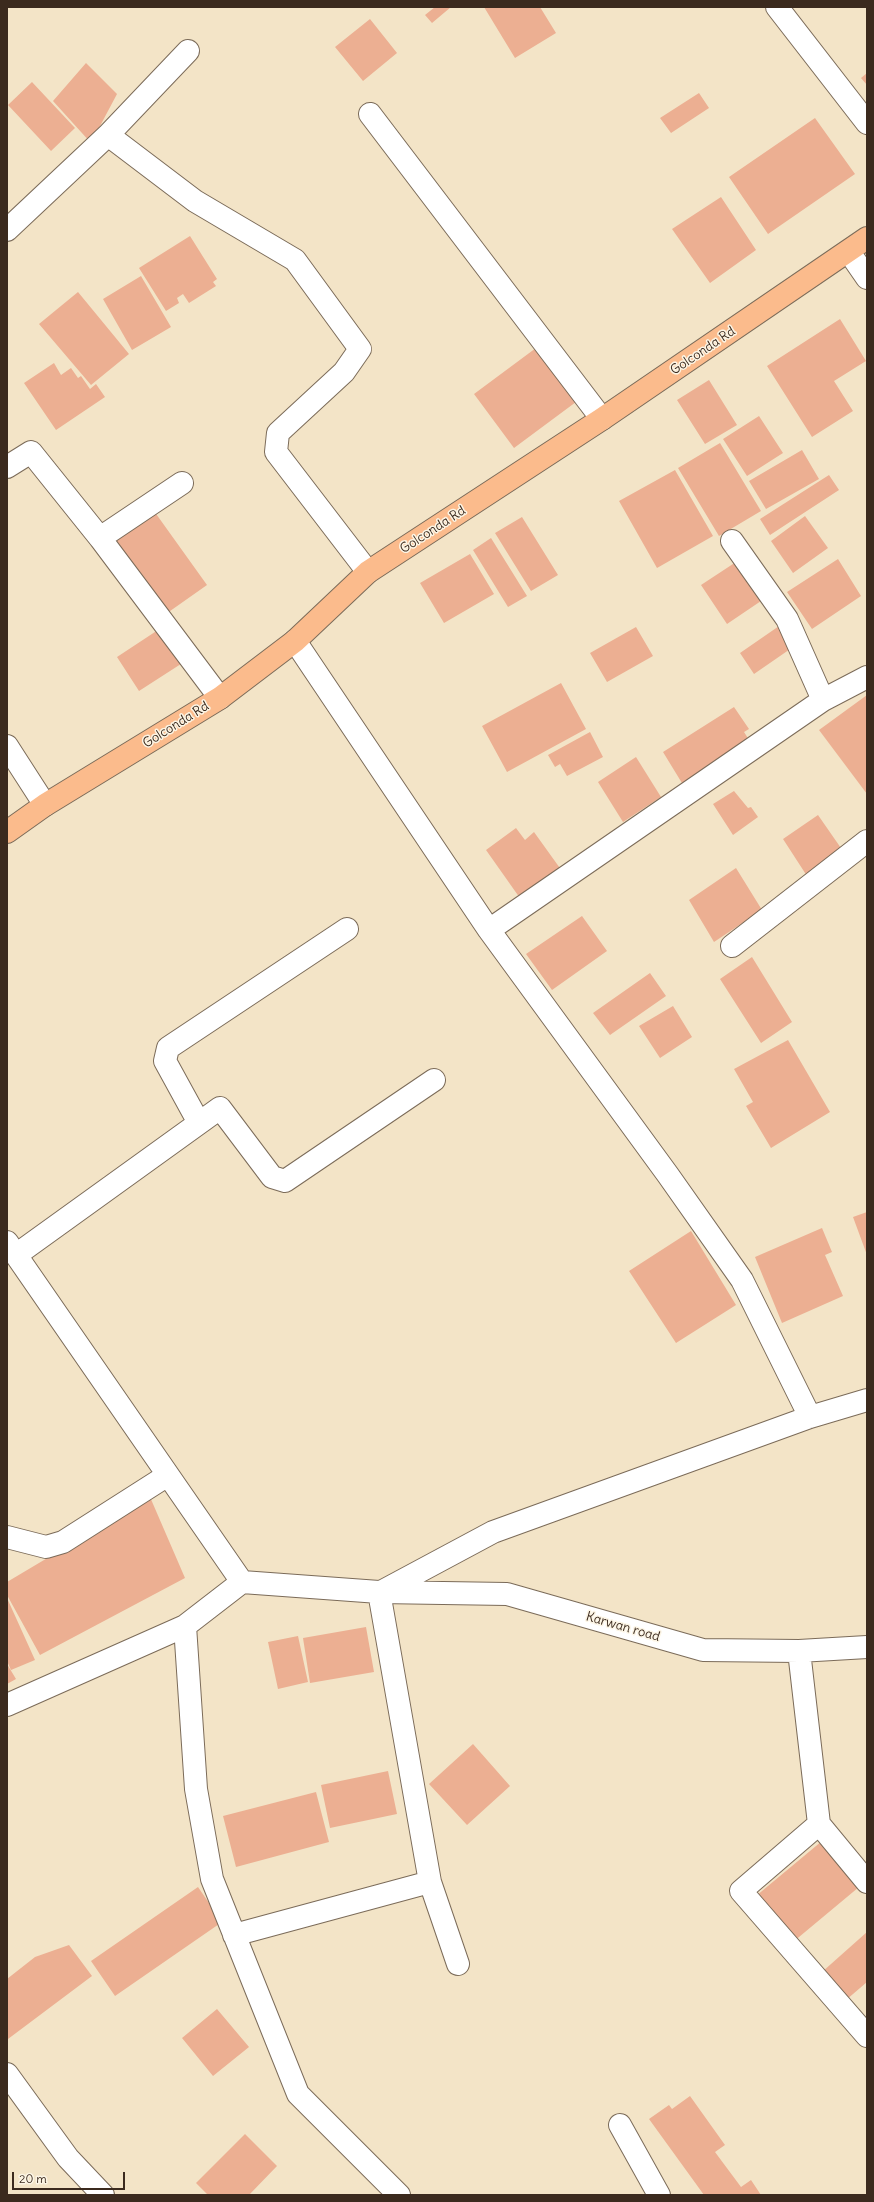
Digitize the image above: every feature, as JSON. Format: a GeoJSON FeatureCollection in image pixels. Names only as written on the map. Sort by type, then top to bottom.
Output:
{"type":"FeatureCollection","features":[{"type":"Feature","properties":{"kind":"main road","name":"Golconda Rd"},"geometry":{"type":"LineString","coordinates":[[7,832],[45,805],[220,698],[295,641],[368,572],[602,419],[867,238]]}},
{"type":"Feature","properties":{"kind":"street"},"geometry":{"type":"LineString","coordinates":[[777,7],[867,123]]}},
{"type":"Feature","properties":{"kind":"street"},"geometry":{"type":"LineString","coordinates":[[7,230],[108,135],[188,51]]}},
{"type":"Feature","properties":{"kind":"street"},"geometry":{"type":"LineString","coordinates":[[370,114],[602,419]]}},
{"type":"Feature","properties":{"kind":"street"},"geometry":{"type":"LineString","coordinates":[[108,135],[195,201],[295,260],[360,349],[344,372],[278,433],[276,452],[368,572]]}},
{"type":"Feature","properties":{"kind":"street"},"geometry":{"type":"LineString","coordinates":[[848,252],[867,278]]}},
{"type":"Feature","properties":{"kind":"street"},"geometry":{"type":"LineString","coordinates":[[7,467],[31,452],[100,538],[220,698]]}},
{"type":"Feature","properties":{"kind":"street"},"geometry":{"type":"LineString","coordinates":[[100,538],[182,483]]}},
{"type":"Feature","properties":{"kind":"street"},"geometry":{"type":"LineString","coordinates":[[732,541],[787,619],[823,700]]}},
{"type":"Feature","properties":{"kind":"street"},"geometry":{"type":"LineString","coordinates":[[295,641],[489,930],[668,1175],[742,1280],[810,1417]]}},
{"type":"Feature","properties":{"kind":"street"},"geometry":{"type":"LineString","coordinates":[[489,930],[823,700],[867,677]]}},
{"type":"Feature","properties":{"kind":"street"},"geometry":{"type":"LineString","coordinates":[[7,746],[45,805]]}},
{"type":"Feature","properties":{"kind":"street"},"geometry":{"type":"LineString","coordinates":[[732,946],[867,841]]}},
{"type":"Feature","properties":{"kind":"street"},"geometry":{"type":"LineString","coordinates":[[199,1123],[165,1061],[168,1048],[347,929]]}},
{"type":"Feature","properties":{"kind":"street"},"geometry":{"type":"LineString","coordinates":[[7,1705],[185,1626],[242,1582],[11,1249],[220,1108],[272,1177],[285,1182],[434,1080]]}},
{"type":"Feature","properties":{"kind":"street"},"geometry":{"type":"LineString","coordinates":[[458,1964],[430,1882],[379,1592],[493,1532],[810,1417],[867,1400]]}},
{"type":"Feature","properties":{"kind":"street"},"geometry":{"type":"LineString","coordinates":[[7,1537],[46,1547],[63,1542],[168,1475]]}},
{"type":"Feature","properties":{"kind":"street","name":"Karwan road"},"geometry":{"type":"LineString","coordinates":[[242,1582],[379,1592],[507,1594],[702,1650],[799,1651],[867,1647]]}},
{"type":"Feature","properties":{"kind":"street"},"geometry":{"type":"LineString","coordinates":[[185,1626],[196,1789],[212,1879],[298,2094],[399,2195]]}},
{"type":"Feature","properties":{"kind":"street"},"geometry":{"type":"LineString","coordinates":[[799,1651],[819,1824],[867,1882]]}},
{"type":"Feature","properties":{"kind":"street"},"geometry":{"type":"LineString","coordinates":[[819,1824],[741,1891],[867,2036]]}},
{"type":"Feature","properties":{"kind":"street"},"geometry":{"type":"LineString","coordinates":[[234,1935],[430,1882]]}},
{"type":"Feature","properties":{"kind":"street"},"geometry":{"type":"LineString","coordinates":[[7,2074],[68,2158],[103,2195]]}},
{"type":"Feature","properties":{"kind":"street"},"geometry":{"type":"LineString","coordinates":[[620,2125],[659,2195]]}},
{"type":"Feature","properties":{"kind":"building"},"geometry":{"type":"Polygon","coordinates":[[[435,7],[451,7],[432,23],[425,15],[435,7]]]}},
{"type":"Feature","properties":{"kind":"building"},"geometry":{"type":"Polygon","coordinates":[[[484,7],[540,7],[556,33],[515,58],[484,7]]]}},
{"type":"Feature","properties":{"kind":"building"},"geometry":{"type":"Polygon","coordinates":[[[370,19],[397,53],[363,81],[335,47],[370,19]]]}},
{"type":"Feature","properties":{"kind":"building"},"geometry":{"type":"Polygon","coordinates":[[[86,63],[117,94],[91,143],[53,101],[86,63]]]}},
{"type":"Feature","properties":{"kind":"building"},"geometry":{"type":"Polygon","coordinates":[[[867,73],[867,85],[861,78],[867,73]]]}},
{"type":"Feature","properties":{"kind":"building"},"geometry":{"type":"Polygon","coordinates":[[[32,82],[75,128],[51,151],[8,105],[32,82]]]}},
{"type":"Feature","properties":{"kind":"building"},"geometry":{"type":"Polygon","coordinates":[[[699,93],[709,108],[671,133],[660,118],[699,93]]]}},
{"type":"Feature","properties":{"kind":"building"},"geometry":{"type":"Polygon","coordinates":[[[815,118],[855,174],[768,234],[729,177],[815,118]]]}},
{"type":"Feature","properties":{"kind":"building"},"geometry":{"type":"Polygon","coordinates":[[[721,197],[756,250],[710,283],[672,229],[721,197]]]}},
{"type":"Feature","properties":{"kind":"building"},"geometry":{"type":"Polygon","coordinates":[[[190,236],[217,279],[213,282],[216,286],[189,303],[183,294],[177,298],[179,303],[166,311],[139,268],[190,236]]]}},
{"type":"Feature","properties":{"kind":"building"},"geometry":{"type":"Polygon","coordinates":[[[141,276],[171,327],[132,350],[103,299],[141,276]]]}},
{"type":"Feature","properties":{"kind":"building"},"geometry":{"type":"Polygon","coordinates":[[[78,292],[129,354],[91,385],[39,324],[78,292]]]}},
{"type":"Feature","properties":{"kind":"building"},"geometry":{"type":"Polygon","coordinates":[[[840,319],[866,361],[834,381],[853,411],[812,437],[767,366],[840,319]]]}},
{"type":"Feature","properties":{"kind":"building"},"geometry":{"type":"Polygon","coordinates":[[[540,345],[580,399],[514,448],[474,394],[540,345]]]}},
{"type":"Feature","properties":{"kind":"building"},"geometry":{"type":"Polygon","coordinates":[[[54,363],[61,375],[71,368],[78,378],[81,376],[90,389],[96,384],[105,397],[56,430],[24,383],[54,363]]]}},
{"type":"Feature","properties":{"kind":"building"},"geometry":{"type":"Polygon","coordinates":[[[709,380],[737,425],[705,444],[677,400],[709,380]]]}},
{"type":"Feature","properties":{"kind":"building"},"geometry":{"type":"Polygon","coordinates":[[[759,416],[783,453],[747,476],[723,439],[759,416]]]}},
{"type":"Feature","properties":{"kind":"building"},"geometry":{"type":"Polygon","coordinates":[[[720,443],[761,511],[719,536],[678,468],[720,443]]]}},
{"type":"Feature","properties":{"kind":"building"},"geometry":{"type":"Polygon","coordinates":[[[802,450],[819,479],[766,509],[749,481],[802,450]]]}},
{"type":"Feature","properties":{"kind":"building"},"geometry":{"type":"Polygon","coordinates":[[[675,470],[713,536],[657,568],[619,501],[675,470]]]}},
{"type":"Feature","properties":{"kind":"building"},"geometry":{"type":"Polygon","coordinates":[[[829,475],[839,490],[770,535],[760,519],[829,475]]]}},
{"type":"Feature","properties":{"kind":"building"},"geometry":{"type":"Polygon","coordinates":[[[154,511],[207,585],[163,616],[111,542],[154,511]]]}},
{"type":"Feature","properties":{"kind":"building"},"geometry":{"type":"Polygon","coordinates":[[[805,516],[828,548],[793,573],[771,541],[805,516]]]}},
{"type":"Feature","properties":{"kind":"building"},"geometry":{"type":"Polygon","coordinates":[[[522,517],[558,575],[531,591],[495,533],[522,517]]]}},
{"type":"Feature","properties":{"kind":"building"},"geometry":{"type":"Polygon","coordinates":[[[491,538],[527,596],[508,607],[473,550],[491,538]]]}},
{"type":"Feature","properties":{"kind":"building"},"geometry":{"type":"Polygon","coordinates":[[[470,554],[494,594],[444,623],[420,583],[470,554]]]}},
{"type":"Feature","properties":{"kind":"building"},"geometry":{"type":"Polygon","coordinates":[[[838,559],[861,596],[812,629],[787,592],[838,559]]]}},
{"type":"Feature","properties":{"kind":"building"},"geometry":{"type":"Polygon","coordinates":[[[736,562],[761,601],[727,624],[701,585],[736,562]]]}},
{"type":"Feature","properties":{"kind":"building"},"geometry":{"type":"Polygon","coordinates":[[[782,624],[796,645],[754,674],[740,653],[782,624]]]}},
{"type":"Feature","properties":{"kind":"building"},"geometry":{"type":"Polygon","coordinates":[[[636,627],[653,656],[607,682],[590,653],[636,627]]]}},
{"type":"Feature","properties":{"kind":"building"},"geometry":{"type":"Polygon","coordinates":[[[161,628],[184,662],[139,691],[117,657],[161,628]]]}},
{"type":"Feature","properties":{"kind":"building"},"geometry":{"type":"Polygon","coordinates":[[[561,683],[586,729],[507,772],[482,726],[561,683]]]}},
{"type":"Feature","properties":{"kind":"building"},"geometry":{"type":"Polygon","coordinates":[[[867,695],[867,794],[819,730],[867,695]]]}},
{"type":"Feature","properties":{"kind":"building"},"geometry":{"type":"Polygon","coordinates":[[[734,707],[749,729],[744,732],[751,743],[685,788],[663,752],[734,707]]]}},
{"type":"Feature","properties":{"kind":"building"},"geometry":{"type":"Polygon","coordinates":[[[590,732],[603,757],[567,776],[560,764],[555,767],[548,755],[590,732]]]}},
{"type":"Feature","properties":{"kind":"building"},"geometry":{"type":"Polygon","coordinates":[[[636,757],[661,797],[623,822],[598,782],[636,757]]]}},
{"type":"Feature","properties":{"kind":"building"},"geometry":{"type":"Polygon","coordinates":[[[734,791],[748,808],[751,807],[758,817],[733,835],[713,804],[734,791]]]}},
{"type":"Feature","properties":{"kind":"building"},"geometry":{"type":"Polygon","coordinates":[[[818,815],[843,851],[807,876],[783,839],[818,815]]]}},
{"type":"Feature","properties":{"kind":"building"},"geometry":{"type":"Polygon","coordinates":[[[516,828],[525,840],[534,832],[562,871],[522,901],[486,850],[516,828]]]}},
{"type":"Feature","properties":{"kind":"building"},"geometry":{"type":"Polygon","coordinates":[[[736,868],[762,910],[714,942],[689,900],[736,868]]]}},
{"type":"Feature","properties":{"kind":"building"},"geometry":{"type":"Polygon","coordinates":[[[582,916],[607,951],[552,990],[526,954],[582,916]]]}},
{"type":"Feature","properties":{"kind":"building"},"geometry":{"type":"Polygon","coordinates":[[[752,957],[792,1022],[761,1043],[720,979],[752,957]]]}},
{"type":"Feature","properties":{"kind":"building"},"geometry":{"type":"Polygon","coordinates":[[[650,973],[666,996],[610,1035],[593,1013],[650,973]]]}},
{"type":"Feature","properties":{"kind":"building"},"geometry":{"type":"Polygon","coordinates":[[[673,1006],[692,1037],[660,1058],[639,1026],[673,1006]]]}},
{"type":"Feature","properties":{"kind":"building"},"geometry":{"type":"Polygon","coordinates":[[[788,1040],[830,1112],[771,1148],[746,1106],[753,1102],[734,1069],[788,1040]]]}},
{"type":"Feature","properties":{"kind":"building"},"geometry":{"type":"Polygon","coordinates":[[[867,1212],[867,1255],[853,1217],[867,1212]]]}},
{"type":"Feature","properties":{"kind":"building"},"geometry":{"type":"Polygon","coordinates":[[[822,1228],[832,1252],[825,1255],[843,1296],[782,1323],[755,1257],[822,1228]]]}},
{"type":"Feature","properties":{"kind":"building"},"geometry":{"type":"Polygon","coordinates":[[[691,1231],[736,1305],[676,1343],[629,1271],[691,1231]]]}},
{"type":"Feature","properties":{"kind":"building"},"geometry":{"type":"Polygon","coordinates":[[[150,1497],[185,1578],[40,1655],[7,1595],[7,1582],[150,1497]]]}},
{"type":"Feature","properties":{"kind":"building"},"geometry":{"type":"Polygon","coordinates":[[[7,1598],[35,1660],[11,1670],[7,1661],[7,1598]]]}},
{"type":"Feature","properties":{"kind":"building"},"geometry":{"type":"Polygon","coordinates":[[[366,1627],[374,1672],[310,1683],[303,1638],[366,1627]]]}},
{"type":"Feature","properties":{"kind":"building"},"geometry":{"type":"Polygon","coordinates":[[[298,1636],[308,1682],[278,1689],[268,1642],[298,1636]]]}},
{"type":"Feature","properties":{"kind":"building"},"geometry":{"type":"Polygon","coordinates":[[[7,1664],[16,1679],[7,1684],[7,1664]]]}},
{"type":"Feature","properties":{"kind":"building"},"geometry":{"type":"Polygon","coordinates":[[[473,1744],[510,1786],[467,1825],[429,1784],[473,1744]]]}},
{"type":"Feature","properties":{"kind":"building"},"geometry":{"type":"Polygon","coordinates":[[[388,1771],[397,1814],[330,1828],[321,1785],[388,1771]]]}},
{"type":"Feature","properties":{"kind":"building"},"geometry":{"type":"Polygon","coordinates":[[[316,1792],[329,1842],[236,1867],[223,1816],[316,1792]]]}},
{"type":"Feature","properties":{"kind":"building"},"geometry":{"type":"Polygon","coordinates":[[[822,1841],[859,1887],[793,1942],[756,1896],[822,1841]]]}},
{"type":"Feature","properties":{"kind":"building"},"geometry":{"type":"Polygon","coordinates":[[[198,1887],[222,1922],[115,1996],[91,1961],[198,1887]]]}},
{"type":"Feature","properties":{"kind":"building"},"geometry":{"type":"Polygon","coordinates":[[[867,1932],[867,1982],[846,2000],[822,1972],[867,1932]]]}},
{"type":"Feature","properties":{"kind":"building"},"geometry":{"type":"Polygon","coordinates":[[[69,1945],[92,1976],[8,2039],[7,1979],[35,1957],[69,1945]]]}},
{"type":"Feature","properties":{"kind":"building"},"geometry":{"type":"Polygon","coordinates":[[[217,2009],[249,2047],[213,2076],[182,2038],[217,2009]]]}},
{"type":"Feature","properties":{"kind":"building"},"geometry":{"type":"Polygon","coordinates":[[[690,2096],[725,2145],[715,2152],[741,2187],[751,2180],[761,2195],[704,2195],[649,2119],[669,2105],[672,2109],[690,2096]]]}},
{"type":"Feature","properties":{"kind":"building"},"geometry":{"type":"Polygon","coordinates":[[[245,2134],[277,2166],[249,2195],[208,2195],[196,2183],[245,2134]]]}}]}
